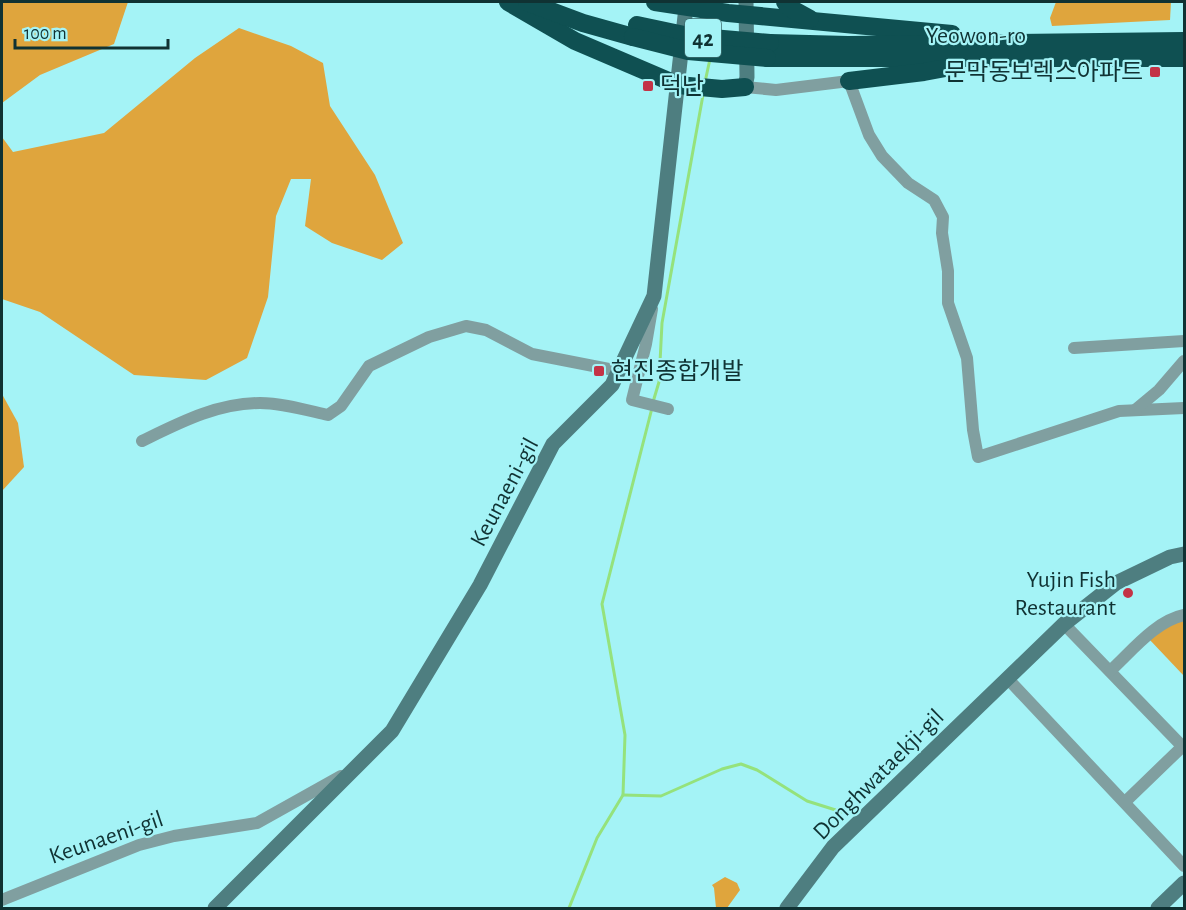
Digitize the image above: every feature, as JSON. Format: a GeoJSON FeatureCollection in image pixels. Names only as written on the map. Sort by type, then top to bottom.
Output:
{"type":"FeatureCollection","features":[{"type":"Feature","properties":{"kind":"highway"},"geometry":{"type":"LineString","coordinates":[[508,2],[575,41],[684,86],[722,89],[745,87]]}},
{"type":"Feature","properties":{"kind":"highway","name":"42"},"geometry":{"type":"LineString","coordinates":[[527,2],[583,23],[635,31]]}},
{"type":"Feature","properties":{"kind":"highway","name":"42"},"geometry":{"type":"LineString","coordinates":[[562,2],[635,31]]}},
{"type":"Feature","properties":{"kind":"highway"},"geometry":{"type":"LineString","coordinates":[[656,2],[728,13],[747,8],[816,22],[961,35],[988,52]]}},
{"type":"Feature","properties":{"kind":"highway"},"geometry":{"type":"LineString","coordinates":[[785,2],[790,8],[816,22]]}},
{"type":"Feature","properties":{"kind":"highway","name":"Yeowon-ro"},"geometry":{"type":"LineString","coordinates":[[635,31],[688,51],[988,52],[1185,58]]}},
{"type":"Feature","properties":{"kind":"highway","name":"Yeowon-ro"},"geometry":{"type":"LineString","coordinates":[[988,52],[1185,41]]}},
{"type":"Feature","properties":{"kind":"highway"},"geometry":{"type":"LineString","coordinates":[[849,81],[924,72],[988,52]]}},
{"type":"Feature","properties":{"kind":"street","name":"Keunaeni-gil"},"geometry":{"type":"LineString","coordinates":[[215,909],[393,730],[480,585],[553,444],[612,385],[654,296],[684,86],[692,8]]}},
{"type":"Feature","properties":{"kind":"street"},"geometry":{"type":"LineString","coordinates":[[747,8],[745,87],[776,90],[849,81],[869,135],[882,156],[908,183],[934,200],[943,217],[942,233],[948,271],[948,303],[967,358],[973,430],[978,457],[1119,411],[1185,408]]}},
{"type":"Feature","properties":{"kind":"street"},"geometry":{"type":"LineString","coordinates":[[654,296],[646,344],[632,400],[665,408]]}},
{"type":"Feature","properties":{"kind":"street"},"geometry":{"type":"LineString","coordinates":[[142,441],[184,420],[217,408],[260,403],[328,415],[340,406],[369,366],[429,337],[466,326],[486,330],[531,354],[619,371]]}},
{"type":"Feature","properties":{"kind":"street"},"geometry":{"type":"LineString","coordinates":[[1074,348],[1185,341]]}},
{"type":"Feature","properties":{"kind":"street"},"geometry":{"type":"LineString","coordinates":[[1135,410],[1159,390],[1185,361]]}},
{"type":"Feature","properties":{"kind":"street","name":"Donghwataekji-gil"},"geometry":{"type":"LineString","coordinates":[[786,909],[833,847],[1064,624],[1116,583],[1170,557],[1185,554]]}},
{"type":"Feature","properties":{"kind":"street"},"geometry":{"type":"LineString","coordinates":[[1110,671],[1148,636],[1174,617],[1185,615]]}},
{"type":"Feature","properties":{"kind":"street"},"geometry":{"type":"LineString","coordinates":[[1064,624],[1184,746],[1125,802]]}},
{"type":"Feature","properties":{"kind":"street"},"geometry":{"type":"LineString","coordinates":[[1007,678],[1185,866]]}},
{"type":"Feature","properties":{"kind":"street","name":"Keunaeni-gil"},"geometry":{"type":"LineString","coordinates":[[2,900],[139,845],[174,836],[257,823],[356,767]]}},
{"type":"Feature","properties":{"kind":"street"},"geometry":{"type":"LineString","coordinates":[[1158,909],[1185,883]]}},
{"type":"Feature","properties":{"kind":"shaded area"},"geometry":{"type":"Polygon","coordinates":[[[2,2],[128,2],[114,44],[40,75],[2,103],[2,2]]]}},
{"type":"Feature","properties":{"kind":"shaded area"},"geometry":{"type":"Polygon","coordinates":[[[1056,2],[1171,2],[1170,20],[1052,26],[1050,18],[1056,2]]]}},
{"type":"Feature","properties":{"kind":"shaded area"},"geometry":{"type":"Polygon","coordinates":[[[239,28],[291,46],[323,63],[330,106],[375,175],[403,243],[382,260],[332,243],[305,226],[311,179],[291,179],[276,216],[268,297],[247,358],[206,380],[134,375],[40,312],[2,299],[2,137],[13,152],[104,133],[195,58],[239,28]]]}},
{"type":"Feature","properties":{"kind":"shaded area"},"geometry":{"type":"Polygon","coordinates":[[[2,394],[18,423],[24,467],[2,491],[2,394]]]}},
{"type":"Feature","properties":{"kind":"shaded area"},"geometry":{"type":"Polygon","coordinates":[[[1184,618],[1184,676],[1149,639],[1184,618]]]}},
{"type":"Feature","properties":{"kind":"shaded area"},"geometry":{"type":"Polygon","coordinates":[[[725,877],[737,883],[740,890],[727,908],[716,908],[712,885],[725,877]]]}},
{"type":"Feature","properties":{"kind":"waterway"},"geometry":{"type":"LineString","coordinates":[[715,32],[717,18]]}},
{"type":"Feature","properties":{"kind":"waterway"},"geometry":{"type":"LineString","coordinates":[[705,82],[710,59]]}},
{"type":"Feature","properties":{"kind":"waterway"},"geometry":{"type":"LineString","coordinates":[[653,402],[659,382],[662,323],[703,95]]}},
{"type":"Feature","properties":{"kind":"waterway"},"geometry":{"type":"LineString","coordinates":[[569,908],[597,838],[623,795],[625,735],[602,604],[652,408]]}},
{"type":"Feature","properties":{"kind":"waterway"},"geometry":{"type":"LineString","coordinates":[[623,795],[661,796],[722,769],[741,764],[757,770],[807,801],[842,812]]}},
{"type":"Feature","properties":{"kind":"place","name":"문막동보렉스아파트"},"geometry":{"type":"Point","coordinates":[1155,72]}},
{"type":"Feature","properties":{"kind":"place","name":"덕난"},"geometry":{"type":"Point","coordinates":[648,86]}},
{"type":"Feature","properties":{"kind":"place","name":"현진종합개발"},"geometry":{"type":"Point","coordinates":[599,371]}},
{"type":"Feature","properties":{"kind":"place","name":"Yujin Fish Restaurant"},"geometry":{"type":"Point","coordinates":[1128,593]}}]}
